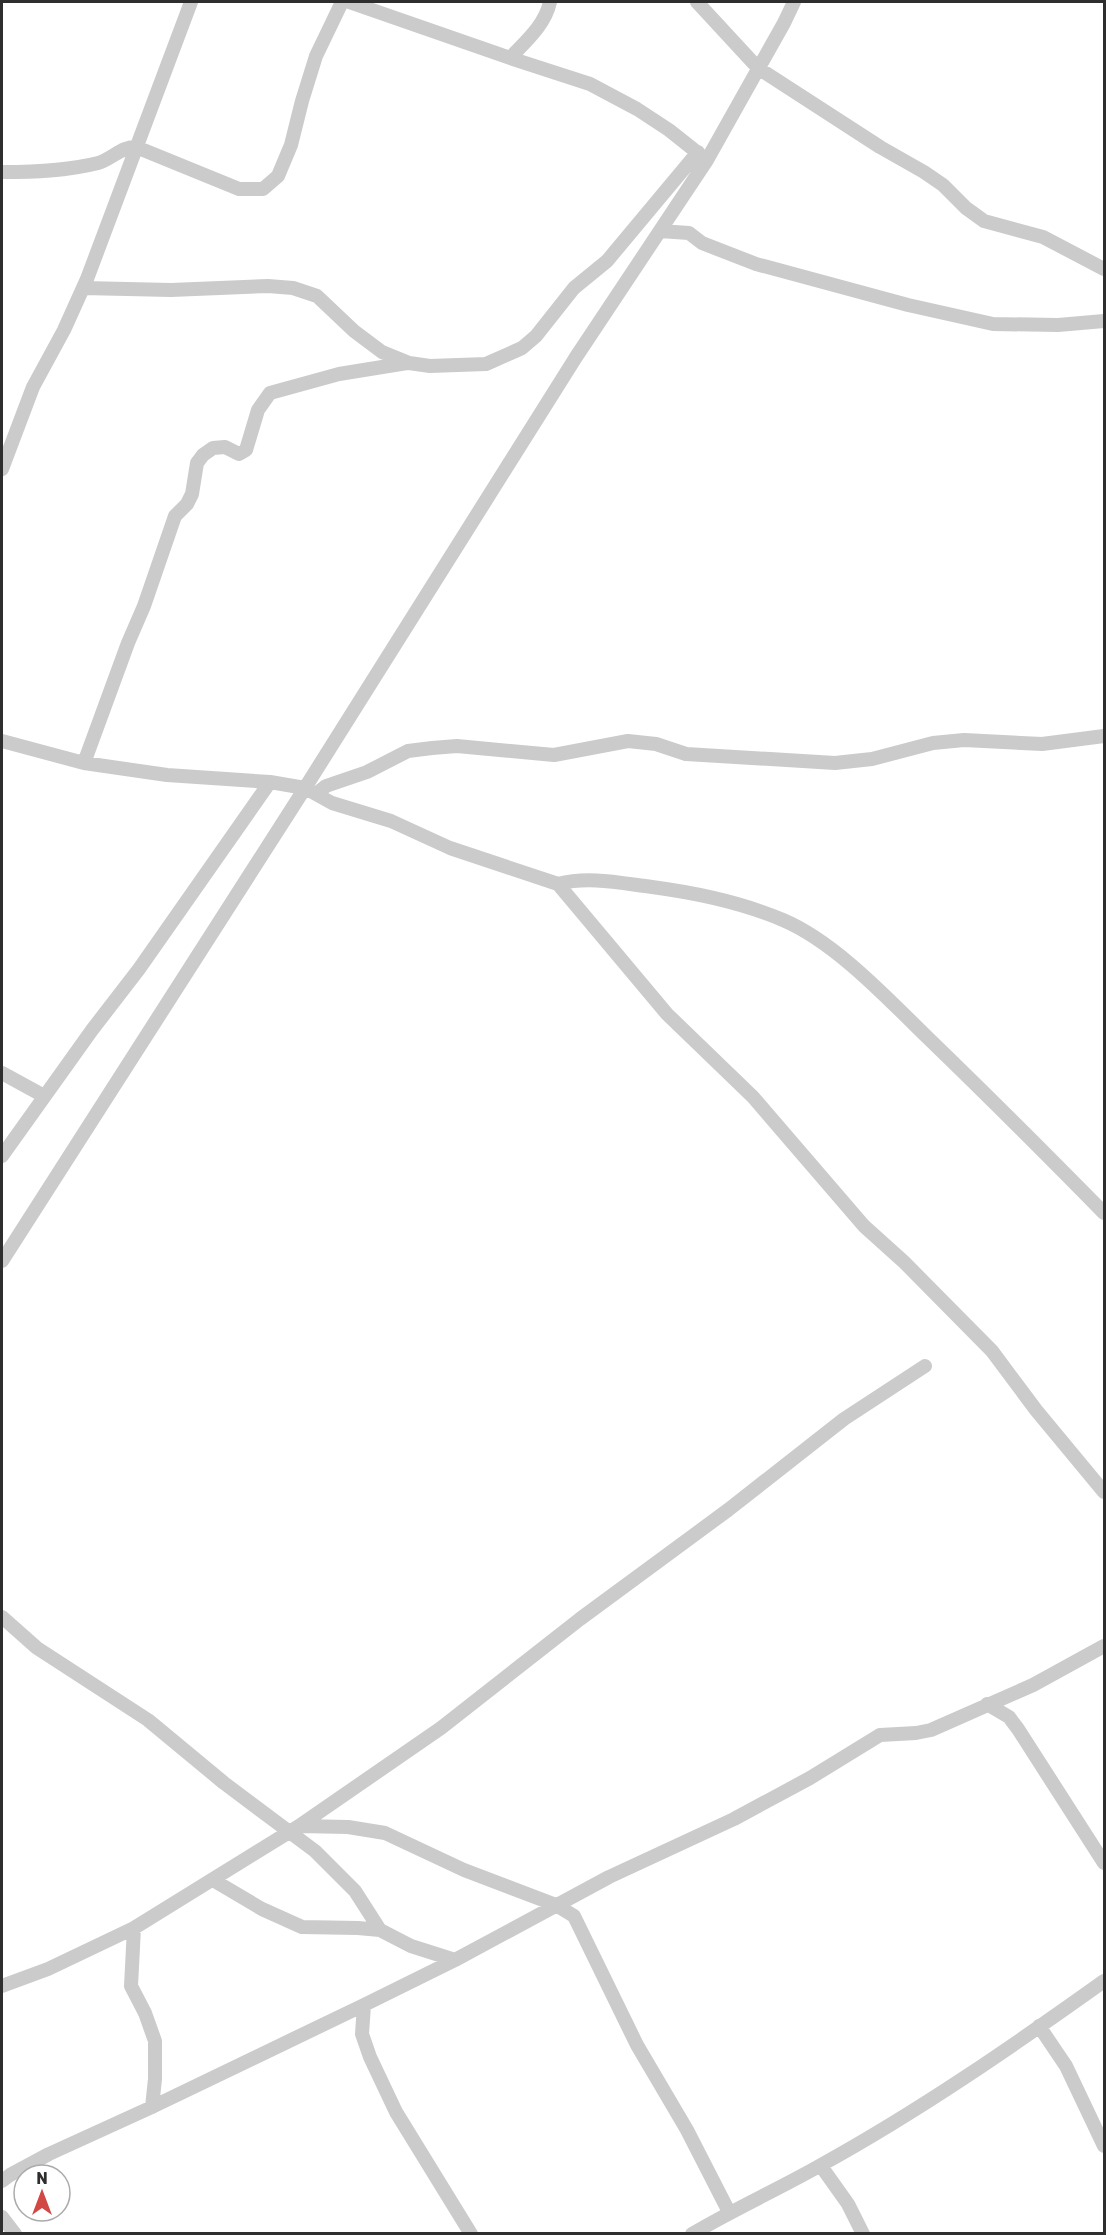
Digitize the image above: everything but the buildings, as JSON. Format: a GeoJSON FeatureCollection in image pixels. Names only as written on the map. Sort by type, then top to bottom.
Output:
{"type":"FeatureCollection","features":[{"type":"Feature","properties":{"kind":"street"},"geometry":{"type":"LineString","coordinates":[[2,469],[33,387],[64,330],[83,288],[191,2]]}},
{"type":"Feature","properties":{"kind":"street"},"geometry":{"type":"LineString","coordinates":[[2,172],[74,168],[111,158],[127,147],[136,147],[239,189],[263,189],[278,176],[291,146],[316,56],[342,2]]}},
{"type":"Feature","properties":{"kind":"street"},"geometry":{"type":"LineString","coordinates":[[349,2],[590,84],[645,114],[702,156]]}},
{"type":"Feature","properties":{"kind":"street"},"geometry":{"type":"LineString","coordinates":[[510,58],[538,27],[548,11],[549,2]]}},
{"type":"Feature","properties":{"kind":"street"},"geometry":{"type":"LineString","coordinates":[[697,2],[758,68],[880,147],[924,172],[943,185],[966,208],[984,221],[1043,237],[1104,269]]}},
{"type":"Feature","properties":{"kind":"street"},"geometry":{"type":"LineString","coordinates":[[2,1261],[311,791],[576,357],[660,231],[702,156],[758,68],[794,2]]}},
{"type":"Feature","properties":{"kind":"street"},"geometry":{"type":"LineString","coordinates":[[83,288],[171,290],[268,286],[293,288],[317,296],[354,332],[382,352],[410,363],[430,366],[486,364],[522,348],[536,336],[574,288],[607,261],[702,156]]}},
{"type":"Feature","properties":{"kind":"street"},"geometry":{"type":"LineString","coordinates":[[660,231],[689,233],[702,243],[756,264],[908,305],[993,324],[1058,325],[1104,321]]}},
{"type":"Feature","properties":{"kind":"street"},"geometry":{"type":"LineString","coordinates":[[84,763],[144,606],[175,516],[187,504],[192,494],[195,470],[203,455],[213,448],[225,447],[239,454],[246,450],[258,410],[270,393],[339,374],[410,363]]}},
{"type":"Feature","properties":{"kind":"street"},"geometry":{"type":"LineString","coordinates":[[311,791],[368,772],[408,751],[457,746],[554,755],[628,741],[656,744],[686,754],[835,763],[872,759],[933,743],[964,740],[1042,744],[1104,736]]}},
{"type":"Feature","properties":{"kind":"street"},"geometry":{"type":"LineString","coordinates":[[2,741],[84,763],[167,775],[270,782],[311,791],[332,803],[391,821],[450,848],[558,884],[667,1014],[753,1097],[864,1226],[904,1262],[992,1351],[1036,1410],[1104,1492]]}},
{"type":"Feature","properties":{"kind":"street"},"geometry":{"type":"LineString","coordinates":[[2,1156],[92,1030],[139,969],[270,782]]}},
{"type":"Feature","properties":{"kind":"street"},"geometry":{"type":"LineString","coordinates":[[558,884],[593,879],[679,891],[733,901],[785,921],[833,950],[900,1010],[1104,1213]]}},
{"type":"Feature","properties":{"kind":"street"},"geometry":{"type":"LineString","coordinates":[[2,1073],[44,1096]]}},
{"type":"Feature","properties":{"kind":"street"},"geometry":{"type":"LineString","coordinates":[[2,1986],[48,1968],[134,1928],[294,1829],[441,1728],[580,1619],[728,1510],[844,1419],[925,1366]]}},
{"type":"Feature","properties":{"kind":"street"},"geometry":{"type":"LineString","coordinates":[[2,1617],[37,1648],[148,1720],[224,1783],[294,1829],[355,1891],[380,1930]]}},
{"type":"Feature","properties":{"kind":"street"},"geometry":{"type":"LineString","coordinates":[[2,2181],[49,2154],[364,2005],[609,1877],[743,1814],[810,1778],[880,1735],[931,1730],[1033,1684],[1104,1646]]}},
{"type":"Feature","properties":{"kind":"street"},"geometry":{"type":"LineString","coordinates":[[987,1704],[1013,1723],[1104,1863]]}},
{"type":"Feature","properties":{"kind":"street"},"geometry":{"type":"LineString","coordinates":[[294,1829],[348,1827],[385,1833],[464,1870],[556,1905],[574,1916],[637,2045],[687,2130],[729,2212]]}},
{"type":"Feature","properties":{"kind":"street"},"geometry":{"type":"LineString","coordinates":[[213,1880],[262,1909],[302,1928],[380,1930],[411,1946],[454,1959]]}},
{"type":"Feature","properties":{"kind":"street"},"geometry":{"type":"LineString","coordinates":[[134,1928],[131,1986],[155,2041],[152,2107]]}},
{"type":"Feature","properties":{"kind":"street"},"geometry":{"type":"LineString","coordinates":[[692,2234],[729,2212],[821,2166],[898,2120],[1104,1981]]}},
{"type":"Feature","properties":{"kind":"street"},"geometry":{"type":"LineString","coordinates":[[364,2005],[362,2034],[370,2057],[396,2112],[471,2234]]}},
{"type":"Feature","properties":{"kind":"street"},"geometry":{"type":"LineString","coordinates":[[1039,2026],[1066,2066],[1104,2146]]}},
{"type":"Feature","properties":{"kind":"street"},"geometry":{"type":"LineString","coordinates":[[821,2166],[848,2204],[863,2234]]}},
{"type":"Feature","properties":{"kind":"street"},"geometry":{"type":"LineString","coordinates":[[2,2217],[15,2234]]}}]}
